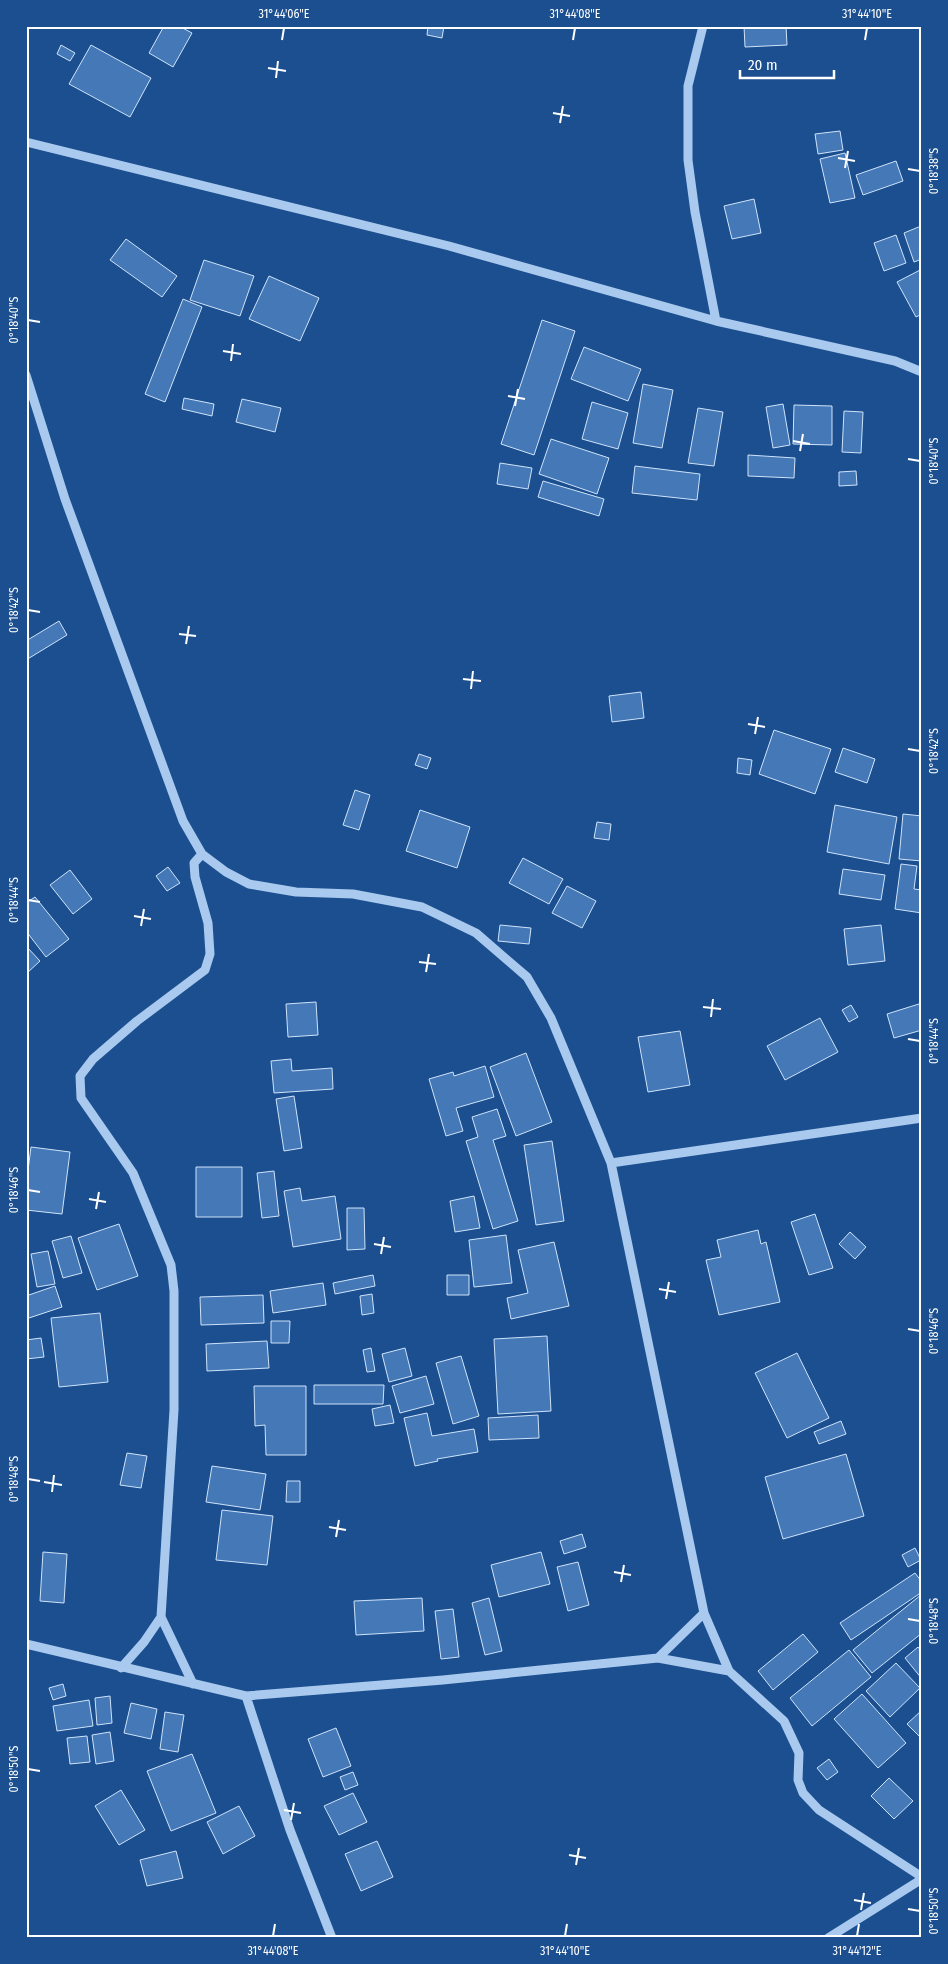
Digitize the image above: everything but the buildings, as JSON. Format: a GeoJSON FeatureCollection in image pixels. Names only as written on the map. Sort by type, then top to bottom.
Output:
{"type":"FeatureCollection","features":[{"type":"Feature","properties":{"kind":"street"},"geometry":{"type":"LineString","coordinates":[[703,26],[688,86],[688,160],[695,212],[716,321]]}},
{"type":"Feature","properties":{"kind":"street"},"geometry":{"type":"LineString","coordinates":[[26,142],[448,246],[716,321],[895,361],[922,372]]}},
{"type":"Feature","properties":{"kind":"street"},"geometry":{"type":"LineString","coordinates":[[26,375],[68,509],[183,821],[202,854],[226,872],[249,884],[296,892],[353,894],[422,907],[476,933],[527,977],[551,1018],[611,1163],[704,1613],[729,1671],[784,1721],[799,1753],[798,1780],[803,1793],[819,1810],[922,1878],[828,1938]]}},
{"type":"Feature","properties":{"kind":"street"},"geometry":{"type":"LineString","coordinates":[[194,1684],[161,1617],[174,1410],[174,1291],[171,1265],[133,1174],[81,1098],[80,1076],[93,1059],[137,1021],[205,970],[210,954],[208,923],[195,878],[194,863],[202,854]]}},
{"type":"Feature","properties":{"kind":"street"},"geometry":{"type":"LineString","coordinates":[[611,1163],[922,1118]]}},
{"type":"Feature","properties":{"kind":"street"},"geometry":{"type":"LineString","coordinates":[[658,1658],[704,1613]]}},
{"type":"Feature","properties":{"kind":"street"},"geometry":{"type":"LineString","coordinates":[[121,1668],[144,1642],[161,1617]]}},
{"type":"Feature","properties":{"kind":"street"},"geometry":{"type":"LineString","coordinates":[[26,1644],[121,1668],[246,1696],[443,1680],[658,1658],[729,1671]]}},
{"type":"Feature","properties":{"kind":"street"},"geometry":{"type":"LineString","coordinates":[[246,1696],[290,1830],[332,1938]]}}]}
